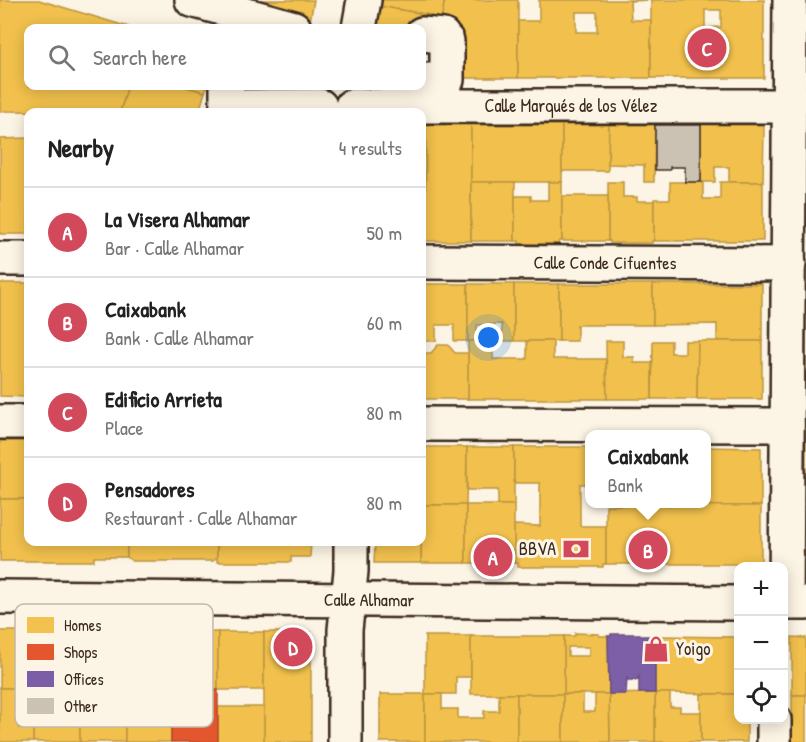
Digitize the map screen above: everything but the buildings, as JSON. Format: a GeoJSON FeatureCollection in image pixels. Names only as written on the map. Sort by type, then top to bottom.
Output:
{"type":"FeatureCollection","features":[{"type":"Feature","properties":{"kind":"street"},"geometry":{"type":"LineString","coordinates":[[192,0],[279,24]]}},
{"type":"Feature","properties":{"kind":"street"},"geometry":{"type":"LineString","coordinates":[[360,24],[364,0]]}},
{"type":"Feature","properties":{"kind":"street"},"geometry":{"type":"LineString","coordinates":[[790,0],[787,425],[792,603]]}},
{"type":"Feature","properties":{"kind":"street"},"geometry":{"type":"LineString","coordinates":[[426,34],[443,36],[443,41],[447,41],[447,80],[426,80]]}},
{"type":"Feature","properties":{"kind":"street"},"geometry":{"type":"LineString","coordinates":[[227,90],[226,106],[320,106]]}},
{"type":"Feature","properties":{"kind":"street","name":"Calle Marqués de los Vélez"},"geometry":{"type":"LineString","coordinates":[[353,101],[790,106]]}},
{"type":"Feature","properties":{"kind":"street"},"geometry":{"type":"LineString","coordinates":[[0,259],[24,259]]}},
{"type":"Feature","properties":{"kind":"street","name":"Calle Conde Cifuentes"},"geometry":{"type":"LineString","coordinates":[[426,262],[789,264]]}},
{"type":"Feature","properties":{"kind":"street"},"geometry":{"type":"LineString","coordinates":[[0,422],[24,422]]}},
{"type":"Feature","properties":{"kind":"street"},"geometry":{"type":"LineString","coordinates":[[426,424],[787,425]]}},
{"type":"Feature","properties":{"kind":"street"},"geometry":{"type":"LineString","coordinates":[[345,742],[345,630],[351,546]]}},
{"type":"Feature","properties":{"kind":"street","name":"Calle Alhamar"},"geometry":{"type":"LineString","coordinates":[[0,597],[734,603]]}},
{"type":"Feature","properties":{"kind":"street"},"geometry":{"type":"LineString","coordinates":[[774,724],[774,742]]}},
{"type":"Feature","properties":{"kind":"place","name":"Edificio Arrieta"},"geometry":{"type":"Point","coordinates":[707,48]}},
{"type":"Feature","properties":{"kind":"place","name":"BBVA"},"geometry":{"type":"Point","coordinates":[576,549]}},
{"type":"Feature","properties":{"kind":"place","name":"Caixabank"},"geometry":{"type":"Point","coordinates":[648,550]}},
{"type":"Feature","properties":{"kind":"place","name":"La Visera Alhamar"},"geometry":{"type":"Point","coordinates":[493,557]}},
{"type":"Feature","properties":{"kind":"place","name":"Pensadores"},"geometry":{"type":"Point","coordinates":[293,647]}},
{"type":"Feature","properties":{"kind":"place","name":"Yoigo"},"geometry":{"type":"Point","coordinates":[656,649]}}]}
